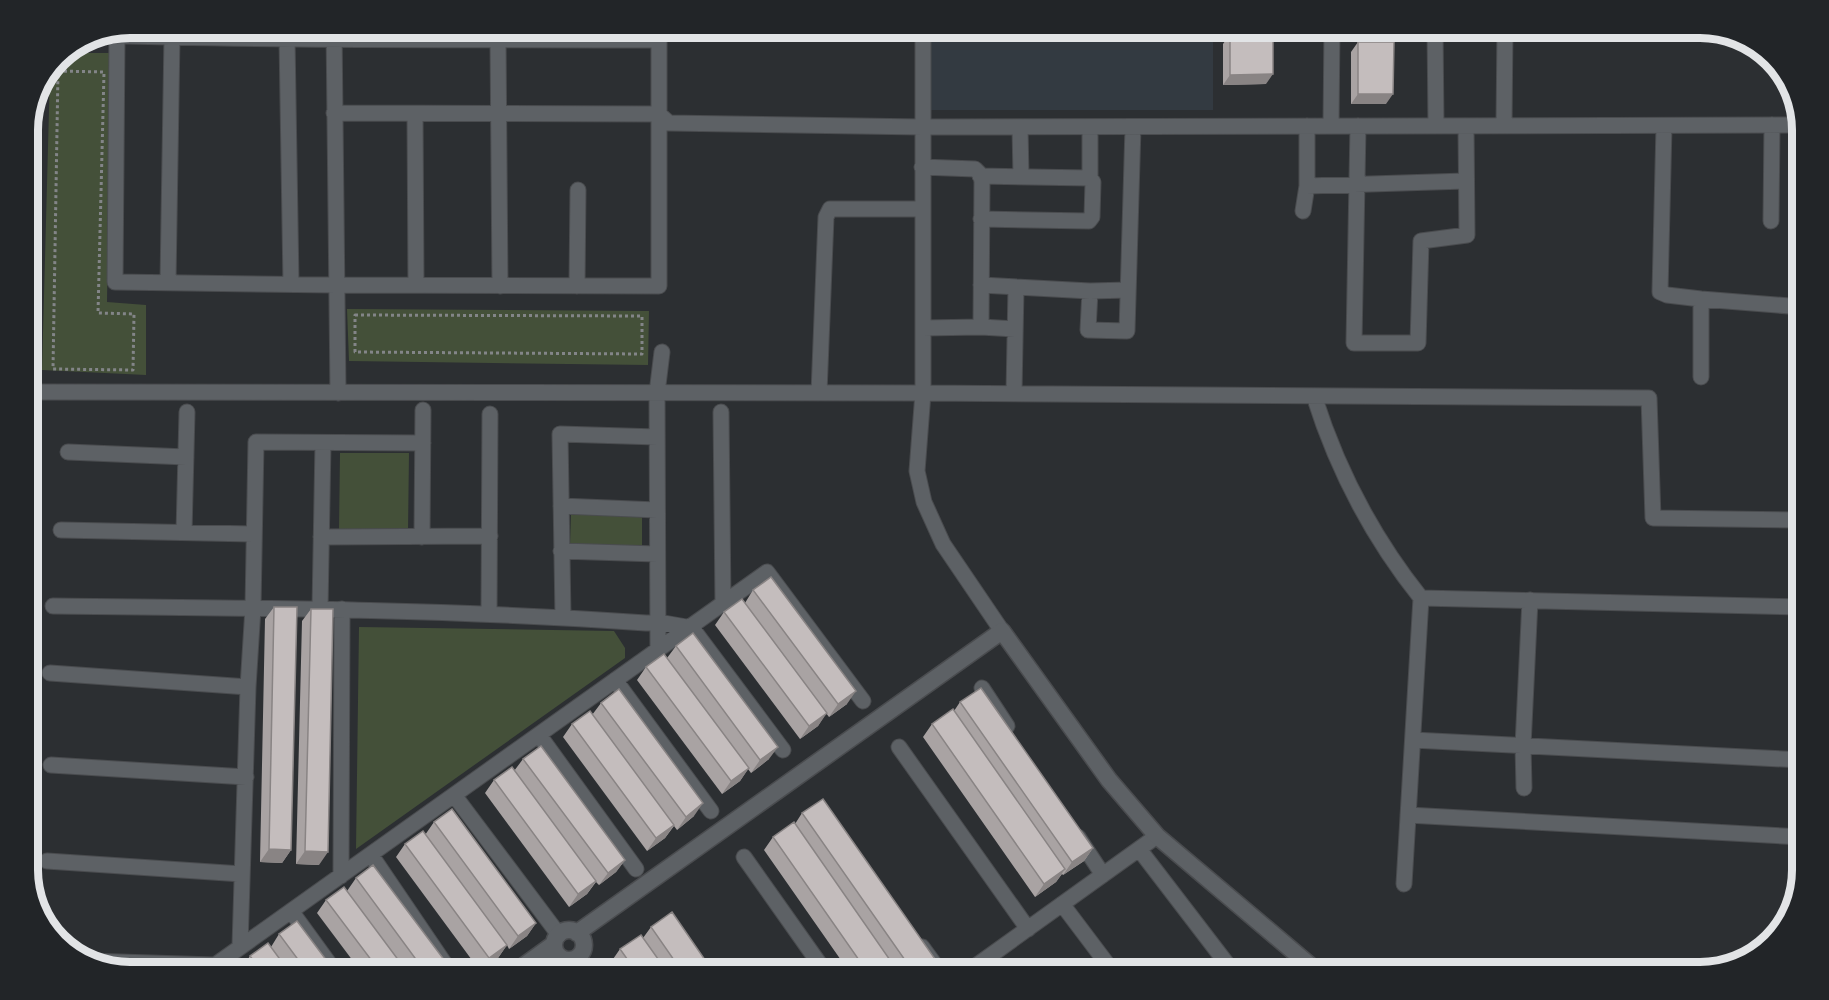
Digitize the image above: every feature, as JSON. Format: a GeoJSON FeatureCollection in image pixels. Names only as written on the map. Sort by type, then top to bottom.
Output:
{"type":"FeatureCollection","features":[{"type":"Feature","properties":{"kind":"street"},"geometry":{"type":"LineString","coordinates":[[168,282],[172,37]]}},
{"type":"Feature","properties":{"kind":"street"},"geometry":{"type":"LineString","coordinates":[[230,37],[296,37]]}},
{"type":"Feature","properties":{"kind":"street"},"geometry":{"type":"LineString","coordinates":[[334,37],[338,393]]}},
{"type":"Feature","properties":{"kind":"street"},"geometry":{"type":"LineString","coordinates":[[117,38],[115,282],[660,286],[660,40],[443,37]]}},
{"type":"Feature","properties":{"kind":"street"},"geometry":{"type":"LineString","coordinates":[[923,37],[923,393],[917,471],[924,502],[943,544],[1109,780],[1157,836],[1306,962]]}},
{"type":"Feature","properties":{"kind":"street"},"geometry":{"type":"LineString","coordinates":[[1331,126],[1332,37]]}},
{"type":"Feature","properties":{"kind":"street"},"geometry":{"type":"LineString","coordinates":[[1435,37],[1436,126]]}},
{"type":"Feature","properties":{"kind":"street"},"geometry":{"type":"LineString","coordinates":[[1504,37],[1504,126]]}},
{"type":"Feature","properties":{"kind":"street"},"geometry":{"type":"LineString","coordinates":[[287,38],[291,284]]}},
{"type":"Feature","properties":{"kind":"street"},"geometry":{"type":"LineString","coordinates":[[498,39],[500,286]]}},
{"type":"Feature","properties":{"kind":"street"},"geometry":{"type":"LineString","coordinates":[[334,113],[660,114],[669,123],[922,128],[1791,125]]}},
{"type":"Feature","properties":{"kind":"street"},"geometry":{"type":"LineString","coordinates":[[415,114],[416,285]]}},
{"type":"Feature","properties":{"kind":"street"},"geometry":{"type":"LineString","coordinates":[[1771,221],[1772,125]]}},
{"type":"Feature","properties":{"kind":"street"},"geometry":{"type":"LineString","coordinates":[[1304,211],[1307,186],[1307,126]]}},
{"type":"Feature","properties":{"kind":"street"},"geometry":{"type":"LineString","coordinates":[[1358,126],[1354,343],[1418,344],[1421,241],[1467,235],[1466,126]]}},
{"type":"Feature","properties":{"kind":"street"},"geometry":{"type":"LineString","coordinates":[[1664,126],[1660,292],[1701,299],[1791,306]]}},
{"type":"Feature","properties":{"kind":"street"},"geometry":{"type":"LineString","coordinates":[[1020,127],[1021,177]]}},
{"type":"Feature","properties":{"kind":"street"},"geometry":{"type":"LineString","coordinates":[[981,219],[1089,221],[1092,217],[1093,182],[1090,178],[1090,127]]}},
{"type":"Feature","properties":{"kind":"street"},"geometry":{"type":"LineString","coordinates":[[1090,291],[1088,330],[1127,331],[1133,127]]}},
{"type":"Feature","properties":{"kind":"street"},"geometry":{"type":"LineString","coordinates":[[922,167],[975,169],[980,176],[981,327]]}},
{"type":"Feature","properties":{"kind":"street"},"geometry":{"type":"LineString","coordinates":[[980,176],[1090,178]]}},
{"type":"Feature","properties":{"kind":"street"},"geometry":{"type":"LineString","coordinates":[[1307,186],[1465,181]]}},
{"type":"Feature","properties":{"kind":"street"},"geometry":{"type":"LineString","coordinates":[[577,286],[578,190]]}},
{"type":"Feature","properties":{"kind":"street"},"geometry":{"type":"LineString","coordinates":[[819,393],[826,218],[830,209],[922,209]]}},
{"type":"Feature","properties":{"kind":"street"},"geometry":{"type":"LineString","coordinates":[[981,285],[1090,291],[1128,290]]}},
{"type":"Feature","properties":{"kind":"street"},"geometry":{"type":"LineString","coordinates":[[1014,393],[1016,287]]}},
{"type":"Feature","properties":{"kind":"street"},"geometry":{"type":"LineString","coordinates":[[1701,299],[1701,377]]}},
{"type":"Feature","properties":{"kind":"street"},"geometry":{"type":"LineString","coordinates":[[923,328],[1015,329]]}},
{"type":"Feature","properties":{"kind":"street"},"geometry":{"type":"LineString","coordinates":[[658,649],[657,393],[662,352]]}},
{"type":"Feature","properties":{"kind":"street"},"geometry":{"type":"LineString","coordinates":[[38,392],[1014,393],[1648,398],[1653,518],[1792,520]]}},
{"type":"Feature","properties":{"kind":"street"},"geometry":{"type":"LineString","coordinates":[[1314,396],[1322,422],[1355,498],[1396,567],[1421,598],[1404,884]]}},
{"type":"Feature","properties":{"kind":"street"},"geometry":{"type":"LineString","coordinates":[[422,537],[423,410]]}},
{"type":"Feature","properties":{"kind":"street"},"geometry":{"type":"LineString","coordinates":[[184,533],[187,412]]}},
{"type":"Feature","properties":{"kind":"street"},"geometry":{"type":"LineString","coordinates":[[722,412],[723,604]]}},
{"type":"Feature","properties":{"kind":"street"},"geometry":{"type":"LineString","coordinates":[[489,615],[490,414]]}},
{"type":"Feature","properties":{"kind":"street"},"geometry":{"type":"LineString","coordinates":[[563,617],[560,434],[657,437]]}},
{"type":"Feature","properties":{"kind":"street"},"geometry":{"type":"LineString","coordinates":[[240,946],[248,687],[253,608],[256,442],[423,443]]}},
{"type":"Feature","properties":{"kind":"street"},"geometry":{"type":"LineString","coordinates":[[320,609],[322,443]]}},
{"type":"Feature","properties":{"kind":"street"},"geometry":{"type":"LineString","coordinates":[[68,453],[186,457]]}},
{"type":"Feature","properties":{"kind":"street"},"geometry":{"type":"LineString","coordinates":[[561,506],[657,510]]}},
{"type":"Feature","properties":{"kind":"street"},"geometry":{"type":"LineString","coordinates":[[61,530],[253,534]]}},
{"type":"Feature","properties":{"kind":"street"},"geometry":{"type":"LineString","coordinates":[[321,537],[490,536]]}},
{"type":"Feature","properties":{"kind":"street"},"geometry":{"type":"LineString","coordinates":[[561,551],[657,554]]}},
{"type":"Feature","properties":{"kind":"street"},"geometry":{"type":"LineString","coordinates":[[222,962],[240,946],[658,649],[692,628],[767,572],[863,701]]}},
{"type":"Feature","properties":{"kind":"street"},"geometry":{"type":"LineString","coordinates":[[1421,598],[1792,607]]}},
{"type":"Feature","properties":{"kind":"street"},"geometry":{"type":"LineString","coordinates":[[1524,788],[1523,746],[1530,600]]}},
{"type":"Feature","properties":{"kind":"street"},"geometry":{"type":"LineString","coordinates":[[53,606],[342,609],[658,622],[692,628],[783,750]]}},
{"type":"Feature","properties":{"kind":"street"},"geometry":{"type":"LineString","coordinates":[[341,876],[342,609]]}},
{"type":"Feature","properties":{"kind":"street"},"geometry":{"type":"LineString","coordinates":[[577,933],[1002,631]]}},
{"type":"Feature","properties":{"kind":"street"},"geometry":{"type":"LineString","coordinates":[[50,673],[248,687]]}},
{"type":"Feature","properties":{"kind":"street"},"geometry":{"type":"LineString","coordinates":[[615,680],[711,811]]}},
{"type":"Feature","properties":{"kind":"street"},"geometry":{"type":"LineString","coordinates":[[982,688],[1014,737]]}},
{"type":"Feature","properties":{"kind":"street"},"geometry":{"type":"LineString","coordinates":[[539,735],[636,869]]}},
{"type":"Feature","properties":{"kind":"street"},"geometry":{"type":"LineString","coordinates":[[1413,740],[1792,759]]}},
{"type":"Feature","properties":{"kind":"street"},"geometry":{"type":"LineString","coordinates":[[899,747],[1028,929]]}},
{"type":"Feature","properties":{"kind":"street"},"geometry":{"type":"LineString","coordinates":[[51,765],[246,777]]}},
{"type":"Feature","properties":{"kind":"street"},"geometry":{"type":"LineString","coordinates":[[454,795],[563,949],[577,962]]}},
{"type":"Feature","properties":{"kind":"street"},"geometry":{"type":"LineString","coordinates":[[1408,815],[1792,836]]}},
{"type":"Feature","properties":{"kind":"street"},"geometry":{"type":"LineString","coordinates":[[1071,825],[1103,875]]}},
{"type":"Feature","properties":{"kind":"street"},"geometry":{"type":"LineString","coordinates":[[982,962],[1157,836]]}},
{"type":"Feature","properties":{"kind":"street"},"geometry":{"type":"LineString","coordinates":[[1139,849],[1226,962]]}},
{"type":"Feature","properties":{"kind":"street"},"geometry":{"type":"LineString","coordinates":[[371,855],[444,962]]}},
{"type":"Feature","properties":{"kind":"street"},"geometry":{"type":"LineString","coordinates":[[744,857],[818,962]]}},
{"type":"Feature","properties":{"kind":"street"},"geometry":{"type":"LineString","coordinates":[[47,861],[242,874]]}},
{"type":"Feature","properties":{"kind":"street"},"geometry":{"type":"LineString","coordinates":[[1062,904],[1106,962]]}},
{"type":"Feature","properties":{"kind":"street"},"geometry":{"type":"LineString","coordinates":[[291,911],[328,962]]}},
{"type":"Feature","properties":{"kind":"street"},"geometry":{"type":"LineString","coordinates":[[536,962],[563,949],[582,954],[584,942],[577,933],[571,931],[563,949],[551,962]]}},
{"type":"Feature","properties":{"kind":"street"},"geometry":{"type":"LineString","coordinates":[[914,935],[933,962]]}},
{"type":"Feature","properties":{"kind":"path"},"geometry":{"type":"LineString","coordinates":[[58,73],[53,369],[133,370],[134,314],[98,313],[104,72],[60,71]]}},
{"type":"Feature","properties":{"kind":"path"},"geometry":{"type":"LineString","coordinates":[[355,315],[642,316],[642,354],[355,352],[355,315]]}},
{"type":"Feature","properties":{"kind":"shaded area"},"geometry":{"type":"Polygon","coordinates":[[[930,37],[1213,37],[1213,110],[929,110],[930,37]]]}},
{"type":"Feature","properties":{"kind":"green space"},"geometry":{"type":"Polygon","coordinates":[[[80,53],[111,53],[107,302],[146,305],[146,375],[42,370],[50,85],[69,60],[80,53]]]}},
{"type":"Feature","properties":{"kind":"green space"},"geometry":{"type":"Polygon","coordinates":[[[347,309],[649,311],[648,365],[349,361],[347,309]]]}},
{"type":"Feature","properties":{"kind":"green space"},"geometry":{"type":"Polygon","coordinates":[[[340,453],[409,453],[408,531],[339,531],[340,453]]]}},
{"type":"Feature","properties":{"kind":"green space"},"geometry":{"type":"Polygon","coordinates":[[[571,514],[642,515],[642,546],[570,545],[571,514]]]}},
{"type":"Feature","properties":{"kind":"green space"},"geometry":{"type":"Polygon","coordinates":[[[359,627],[614,631],[625,648],[625,658],[356,849],[359,627]]]}},
{"type":"Feature","properties":{"kind":"building"},"geometry":{"type":"Polygon","coordinates":[[[1230,37],[1273,37],[1273,74],[1230,75],[1230,37]]]}},
{"type":"Feature","properties":{"kind":"building"},"geometry":{"type":"Polygon","coordinates":[[[1358,42],[1394,42],[1393,94],[1358,94],[1358,42]]]}},
{"type":"Feature","properties":{"kind":"building"},"geometry":{"type":"Polygon","coordinates":[[[771,577],[856,691],[838,704],[753,590],[771,577]]]}},
{"type":"Feature","properties":{"kind":"building"},"geometry":{"type":"Polygon","coordinates":[[[742,599],[827,713],[809,726],[724,612],[742,599]]]}},
{"type":"Feature","properties":{"kind":"building"},"geometry":{"type":"Polygon","coordinates":[[[274,607],[297,607],[291,850],[269,849],[274,607]]]}},
{"type":"Feature","properties":{"kind":"building"},"geometry":{"type":"Polygon","coordinates":[[[311,609],[333,609],[328,852],[305,851],[311,609]]]}},
{"type":"Feature","properties":{"kind":"building"},"geometry":{"type":"Polygon","coordinates":[[[693,633],[778,747],[760,760],[676,646],[693,633]]]}},
{"type":"Feature","properties":{"kind":"building"},"geometry":{"type":"Polygon","coordinates":[[[664,654],[749,768],[731,781],[646,667],[664,654]]]}},
{"type":"Feature","properties":{"kind":"building"},"geometry":{"type":"Polygon","coordinates":[[[981,688],[1093,848],[1072,862],[960,702],[981,688]]]}},
{"type":"Feature","properties":{"kind":"building"},"geometry":{"type":"Polygon","coordinates":[[[619,689],[703,803],[686,817],[601,703],[619,689]]]}},
{"type":"Feature","properties":{"kind":"building"},"geometry":{"type":"Polygon","coordinates":[[[953,709],[1065,869],[1044,884],[932,724],[953,709]]]}},
{"type":"Feature","properties":{"kind":"building"},"geometry":{"type":"Polygon","coordinates":[[[590,711],[674,825],[656,838],[572,724],[590,711]]]}},
{"type":"Feature","properties":{"kind":"building"},"geometry":{"type":"Polygon","coordinates":[[[541,746],[625,860],[608,873],[523,759],[541,746]]]}},
{"type":"Feature","properties":{"kind":"building"},"geometry":{"type":"Polygon","coordinates":[[[512,767],[596,881],[578,894],[494,780],[512,767]]]}},
{"type":"Feature","properties":{"kind":"building"},"geometry":{"type":"Polygon","coordinates":[[[823,799],[935,959],[931,962],[906,962],[802,813],[823,799]]]}},
{"type":"Feature","properties":{"kind":"building"},"geometry":{"type":"Polygon","coordinates":[[[452,809],[536,923],[518,936],[434,822],[452,809]]]}},
{"type":"Feature","properties":{"kind":"building"},"geometry":{"type":"Polygon","coordinates":[[[794,822],[891,962],[860,962],[773,837],[794,822]]]}},
{"type":"Feature","properties":{"kind":"building"},"geometry":{"type":"Polygon","coordinates":[[[423,831],[507,945],[489,958],[405,844],[423,831]]]}},
{"type":"Feature","properties":{"kind":"building"},"geometry":{"type":"Polygon","coordinates":[[[373,865],[446,962],[418,962],[356,878],[373,865]]]}},
{"type":"Feature","properties":{"kind":"building"},"geometry":{"type":"Polygon","coordinates":[[[344,887],[400,962],[373,962],[326,900],[344,887]]]}},
{"type":"Feature","properties":{"kind":"building"},"geometry":{"type":"Polygon","coordinates":[[[672,912],[706,962],[675,962],[651,927],[672,912]]]}},
{"type":"Feature","properties":{"kind":"building"},"geometry":{"type":"Polygon","coordinates":[[[297,921],[328,962],[300,962],[279,934],[297,921]]]}},
{"type":"Feature","properties":{"kind":"building"},"geometry":{"type":"Polygon","coordinates":[[[641,935],[660,962],[629,962],[620,949],[641,935]]]}},
{"type":"Feature","properties":{"kind":"building"},"geometry":{"type":"Polygon","coordinates":[[[268,943],[282,962],[255,962],[250,956],[268,943]]]}}]}
